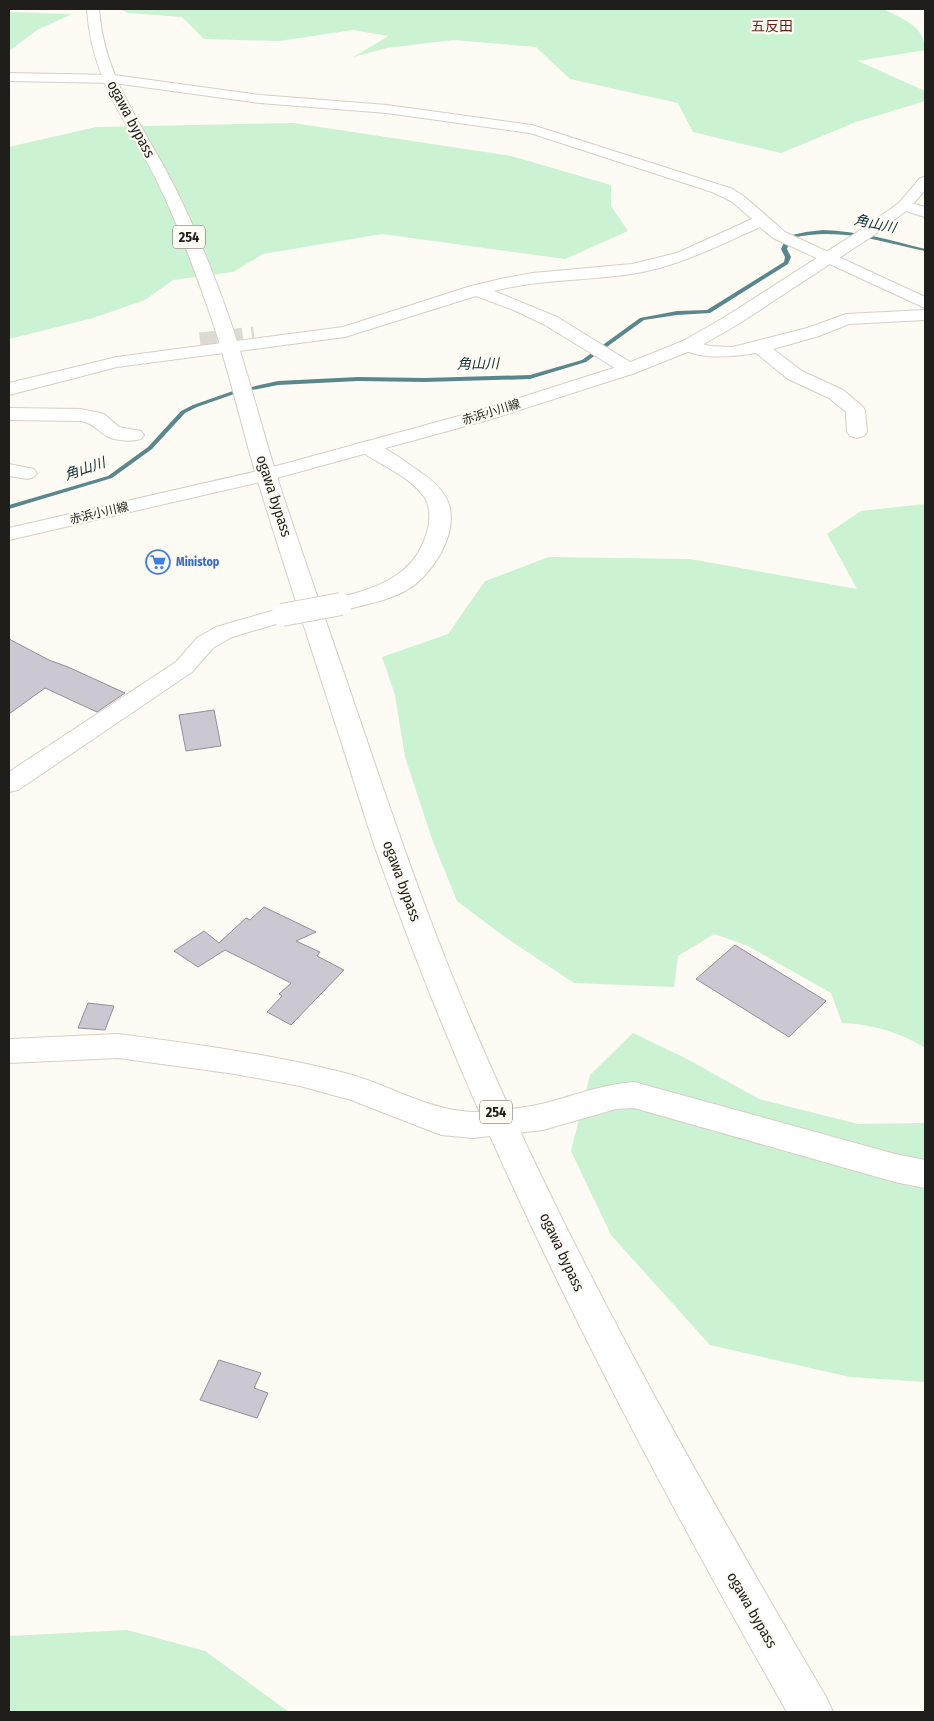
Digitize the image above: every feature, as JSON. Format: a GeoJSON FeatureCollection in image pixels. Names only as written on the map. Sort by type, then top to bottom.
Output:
{"type":"FeatureCollection","features":[{"type":"Feature","properties":{"kind":"main road","name":"ogawa bypass"},"geometry":{"type":"LineString","coordinates":[[93,9],[94,36],[110,80],[164,182],[188,233],[230,346],[266,475],[395,866],[447,1000],[501,1123],[593,1319],[738,1587],[811,1712]]}},
{"type":"Feature","properties":{"kind":"main road"},"geometry":{"type":"LineString","coordinates":[[9,77],[149,83],[260,99],[387,109],[532,129],[702,183],[741,201],[760,221],[779,235],[925,303]]}},
{"type":"Feature","properties":{"kind":"main road","name":"赤浜小川線"},"geometry":{"type":"LineString","coordinates":[[9,534],[266,475],[488,414],[629,368],[689,345],[732,321],[831,258],[904,206],[925,181]]}},
{"type":"Feature","properties":{"kind":"main road"},"geometry":{"type":"LineString","coordinates":[[904,206],[925,212]]}},
{"type":"Feature","properties":{"kind":"main road"},"geometry":{"type":"LineString","coordinates":[[9,389],[117,362],[345,332],[477,290],[533,278],[632,269],[676,259],[760,221]]}},
{"type":"Feature","properties":{"kind":"main road"},"geometry":{"type":"LineString","coordinates":[[477,290],[522,307],[551,321],[629,368]]}},
{"type":"Feature","properties":{"kind":"main road"},"geometry":{"type":"LineString","coordinates":[[689,345],[724,353],[759,347],[813,332],[846,319],[925,315]]}},
{"type":"Feature","properties":{"kind":"main road"},"geometry":{"type":"LineString","coordinates":[[254,335],[334,329],[345,332]]}},
{"type":"Feature","properties":{"kind":"main road"},"geometry":{"type":"LineString","coordinates":[[117,362],[145,351],[200,341]]}},
{"type":"Feature","properties":{"kind":"main road"},"geometry":{"type":"LineString","coordinates":[[759,347],[795,375],[836,394],[855,410],[857,432]]}},
{"type":"Feature","properties":{"kind":"main road"},"geometry":{"type":"LineString","coordinates":[[9,414],[81,415],[97,418],[113,432],[134,435]]}},
{"type":"Feature","properties":{"kind":"main road"},"geometry":{"type":"LineString","coordinates":[[9,784],[184,666],[205,643],[224,632],[282,615],[382,594],[415,574],[429,556],[441,528],[436,499],[427,487],[367,447]]}},
{"type":"Feature","properties":{"kind":"main road"},"geometry":{"type":"LineString","coordinates":[[9,1051],[118,1046],[166,1052],[300,1074],[357,1089],[441,1122],[473,1125],[543,1117],[616,1096],[634,1096],[925,1174]]}},
{"type":"Feature","properties":{"kind":"green space"},"geometry":{"type":"Polygon","coordinates":[[[120,9],[884,9],[917,29],[924,42],[925,50],[858,61],[925,91],[925,101],[856,122],[781,153],[693,132],[678,103],[570,79],[536,47],[453,40],[387,48],[353,57],[389,36],[353,30],[279,41],[204,39],[182,17],[128,13],[120,9]]]}},
{"type":"Feature","properties":{"kind":"green space"},"geometry":{"type":"Polygon","coordinates":[[[9,12],[72,14],[37,30],[9,51],[9,12]]]}},
{"type":"Feature","properties":{"kind":"green space"},"geometry":{"type":"Polygon","coordinates":[[[293,123],[511,156],[611,185],[611,206],[628,231],[565,259],[382,234],[263,254],[233,272],[173,280],[145,300],[93,318],[9,339],[9,147],[96,127],[293,123]]]}},
{"type":"Feature","properties":{"kind":"green space"},"geometry":{"type":"Polygon","coordinates":[[[925,504],[925,1048],[895,1033],[864,1025],[842,1023],[831,993],[746,945],[714,934],[678,956],[674,987],[574,983],[502,935],[457,901],[432,839],[405,757],[395,695],[382,657],[448,634],[485,581],[549,557],[690,559],[857,589],[827,534],[861,511],[925,504]]]}},
{"type":"Feature","properties":{"kind":"green space"},"geometry":{"type":"Polygon","coordinates":[[[633,1033],[687,1059],[759,1099],[858,1124],[925,1123],[925,1382],[850,1377],[710,1345],[611,1235],[571,1151],[590,1075],[633,1033]]]}},
{"type":"Feature","properties":{"kind":"green space"},"geometry":{"type":"Polygon","coordinates":[[[127,1630],[205,1651],[289,1712],[9,1712],[9,1636],[127,1630]]]}},
{"type":"Feature","properties":{"kind":"building"},"geometry":{"type":"Polygon","coordinates":[[[9,639],[49,660],[125,693],[97,712],[45,688],[9,714],[9,639]]]}},
{"type":"Feature","properties":{"kind":"building"},"geometry":{"type":"Polygon","coordinates":[[[214,710],[221,746],[186,751],[179,715],[214,710]]]}},
{"type":"Feature","properties":{"kind":"building"},"geometry":{"type":"Polygon","coordinates":[[[264,907],[316,932],[296,941],[320,952],[317,956],[344,970],[291,1025],[267,1012],[282,996],[279,994],[291,983],[225,950],[198,967],[174,951],[204,931],[219,943],[246,918],[250,920],[264,907]]]}},
{"type":"Feature","properties":{"kind":"building"},"geometry":{"type":"Polygon","coordinates":[[[735,945],[826,1001],[789,1037],[696,979],[735,945]]]}},
{"type":"Feature","properties":{"kind":"building"},"geometry":{"type":"Polygon","coordinates":[[[88,1003],[114,1006],[105,1030],[78,1028],[88,1003]]]}},
{"type":"Feature","properties":{"kind":"building"},"geometry":{"type":"Polygon","coordinates":[[[219,1360],[261,1373],[254,1388],[268,1393],[257,1418],[200,1400],[219,1360]]]}},
{"type":"Feature","properties":{"kind":"waterway","name":"角山川"},"geometry":{"type":"LineString","coordinates":[[9,507],[110,477],[150,448],[183,412],[235,392],[278,383],[358,379],[425,380],[530,377],[584,361],[642,319],[677,313],[708,312],[786,263],[788,257],[784,249],[789,237],[806,233],[840,232],[874,237],[925,250]]}},
{"type":"Feature","properties":{"kind":"tunnel"},"geometry":{"type":"LineString","coordinates":[[200,341],[254,335]]}},
{"type":"Feature","properties":{"kind":"place","name":"Ministop"},"geometry":{"type":"Point","coordinates":[158,562]}},
{"type":"Feature","properties":{"kind":"district","name":"五反田"},"geometry":{"type":"Point","coordinates":[772,26]}}]}
